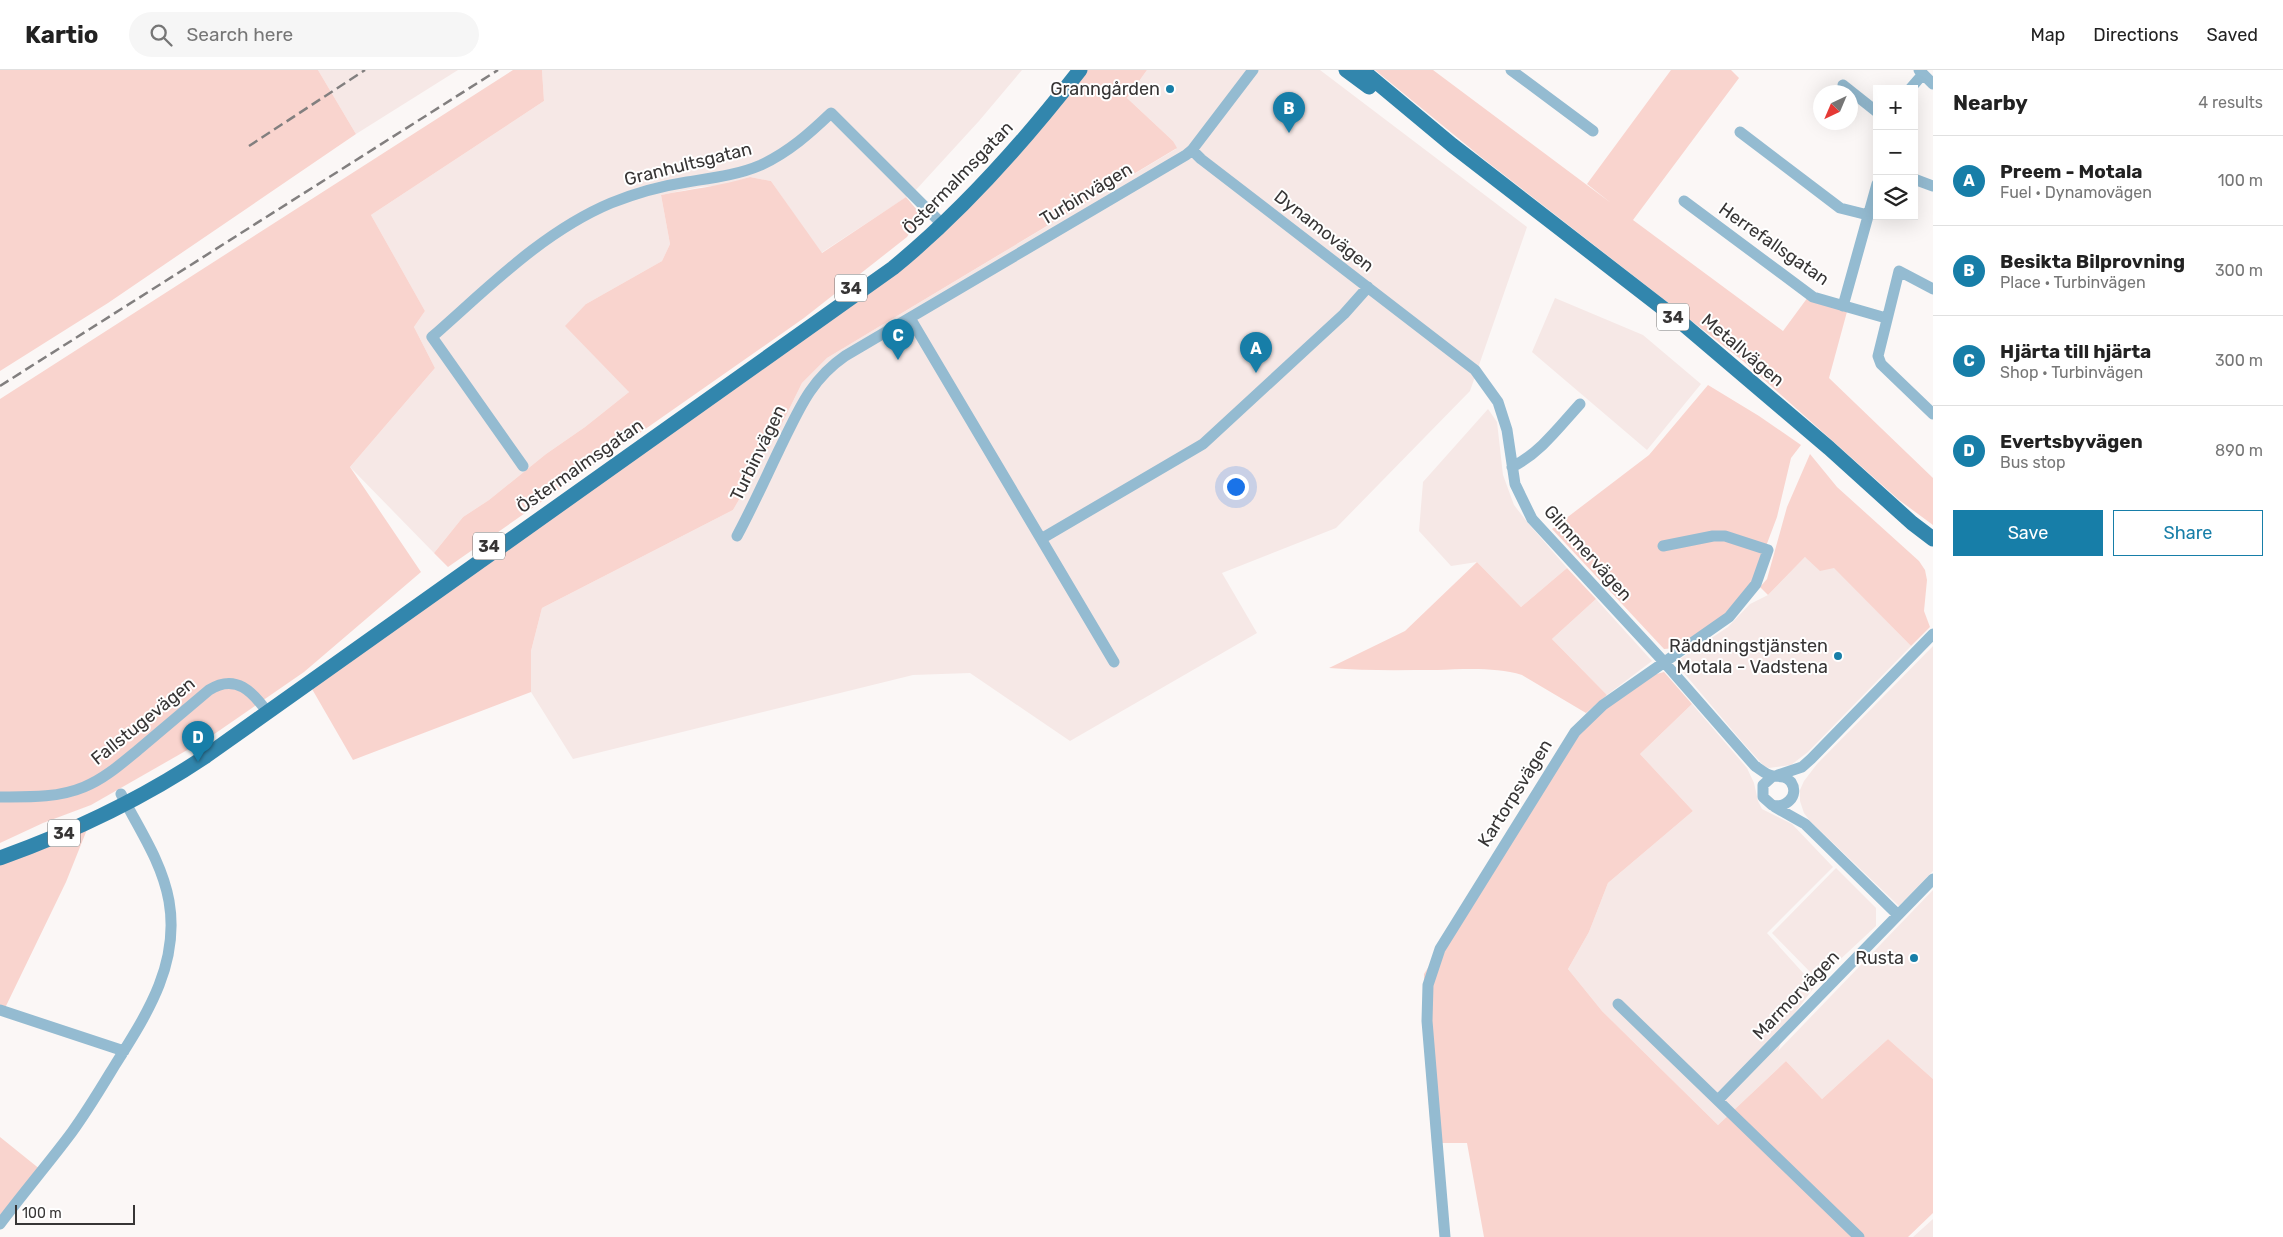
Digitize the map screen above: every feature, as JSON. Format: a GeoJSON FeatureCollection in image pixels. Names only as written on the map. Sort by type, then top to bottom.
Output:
{"type":"FeatureCollection","features":[{"type":"Feature","properties":{"kind":"main road","name":"Östermalmsgatan"},"geometry":{"type":"LineString","coordinates":[[940,221],[1035,118],[1070,70]]}},
{"type":"Feature","properties":{"kind":"main road","name":"Östermalmsgatan"},"geometry":{"type":"LineString","coordinates":[[0,858],[61,834],[123,799],[183,759],[265,709],[389,618],[845,292],[940,221],[988,180],[1080,70]]}},
{"type":"Feature","properties":{"kind":"main road","name":"Metallvägen"},"geometry":{"type":"LineString","coordinates":[[1346,70],[1452,145]]}},
{"type":"Feature","properties":{"kind":"main road","name":"Metallvägen"},"geometry":{"type":"LineString","coordinates":[[1362,70],[1452,145],[1682,324],[1912,523],[1933,539]]}},
{"type":"Feature","properties":{"kind":"main road","name":"Metallvägen"},"geometry":{"type":"LineString","coordinates":[[1886,499],[1933,529]]}},
{"type":"Feature","properties":{"kind":"main road","name":"Östermalmsgatan"},"geometry":{"type":"LineString","coordinates":[[0,850],[123,799]]}},
{"type":"Feature","properties":{"kind":"street","name":"Turbinvägen"},"geometry":{"type":"LineString","coordinates":[[737,536],[801,404],[816,381],[845,356],[1192,150],[1253,70]]}},
{"type":"Feature","properties":{"kind":"street"},"geometry":{"type":"LineString","coordinates":[[1511,70],[1593,132]]}},
{"type":"Feature","properties":{"kind":"street"},"geometry":{"type":"LineString","coordinates":[[1913,85],[1921,72],[1933,84]]}},
{"type":"Feature","properties":{"kind":"street"},"geometry":{"type":"LineString","coordinates":[[1858,97],[1873,109]]}},
{"type":"Feature","properties":{"kind":"street","name":"Granhultsgatan"},"geometry":{"type":"LineString","coordinates":[[523,466],[432,337],[511,268],[579,220],[610,204],[644,191],[736,173],[760,166],[798,143],[831,113],[940,221]]}},
{"type":"Feature","properties":{"kind":"street"},"geometry":{"type":"LineString","coordinates":[[1740,132],[1840,208],[1868,215]]}},
{"type":"Feature","properties":{"kind":"street","name":"Dynamovägen"},"geometry":{"type":"LineString","coordinates":[[1041,539],[1203,444],[1344,314],[1368,287],[1201,159],[1192,150]]}},
{"type":"Feature","properties":{"kind":"street"},"geometry":{"type":"LineString","coordinates":[[1918,180],[1933,186]]}},
{"type":"Feature","properties":{"kind":"street","name":"Herrefallsgatan"},"geometry":{"type":"LineString","coordinates":[[1684,202],[1813,297],[1843,306],[1873,198]]}},
{"type":"Feature","properties":{"kind":"street"},"geometry":{"type":"LineString","coordinates":[[1933,289],[1899,271],[1878,356],[1881,364],[1933,414]]}},
{"type":"Feature","properties":{"kind":"street","name":"Glimmervägen"},"geometry":{"type":"LineString","coordinates":[[1368,287],[1465,361],[1484,380],[1498,402],[1503,416],[1512,467],[1519,493],[1532,519],[1664,662],[1755,766],[1763,785],[1764,798],[1768,804],[1775,806]]}},
{"type":"Feature","properties":{"kind":"street"},"geometry":{"type":"LineString","coordinates":[[1843,306],[1886,318]]}},
{"type":"Feature","properties":{"kind":"street"},"geometry":{"type":"LineString","coordinates":[[910,318],[1114,662]]}},
{"type":"Feature","properties":{"kind":"street"},"geometry":{"type":"LineString","coordinates":[[1512,467],[1535,452],[1580,404]]}},
{"type":"Feature","properties":{"kind":"street","name":"Kartorpsvägen"},"geometry":{"type":"LineString","coordinates":[[1445,1237],[1426,1021],[1428,985],[1435,961],[1464,908],[1576,732],[1603,705],[1719,626],[1738,608],[1756,584],[1768,550],[1725,536],[1714,536],[1663,546]]}},
{"type":"Feature","properties":{"kind":"street"},"geometry":{"type":"LineString","coordinates":[[1775,806],[1787,804],[1802,767],[1932,633]]}},
{"type":"Feature","properties":{"kind":"street","name":"Fallstugevägen"},"geometry":{"type":"LineString","coordinates":[[0,797],[30,797],[53,794],[70,791],[92,783],[115,768],[193,703],[219,685],[239,685],[249,690],[265,709]]}},
{"type":"Feature","properties":{"kind":"street","name":"Glimmervägen"},"geometry":{"type":"LineString","coordinates":[[1755,766],[1775,776],[1786,777],[1792,792]]}},
{"type":"Feature","properties":{"kind":"street"},"geometry":{"type":"LineString","coordinates":[[1763,785],[1775,776],[1802,767]]}},
{"type":"Feature","properties":{"kind":"street"},"geometry":{"type":"LineString","coordinates":[[1792,792],[1805,824]]}},
{"type":"Feature","properties":{"kind":"street"},"geometry":{"type":"LineString","coordinates":[[0,1224],[72,1132],[148,1013],[160,987],[169,954],[171,928],[169,901],[159,868],[123,799]]}},
{"type":"Feature","properties":{"kind":"street"},"geometry":{"type":"LineString","coordinates":[[1775,806],[1805,824],[1898,915]]}},
{"type":"Feature","properties":{"kind":"street","name":"Marmorvägen"},"geometry":{"type":"LineString","coordinates":[[1718,1100],[1933,879]]}},
{"type":"Feature","properties":{"kind":"street"},"geometry":{"type":"LineString","coordinates":[[1618,1004],[1859,1237]]}},
{"type":"Feature","properties":{"kind":"street"},"geometry":{"type":"LineString","coordinates":[[0,1010],[124,1051]]}},
{"type":"Feature","properties":{"kind":"shaded area"},"geometry":{"type":"Polygon","coordinates":[[[0,70],[318,70],[356,134],[108,303],[0,371],[0,70]]]}},
{"type":"Feature","properties":{"kind":"shaded area"},"geometry":{"type":"Polygon","coordinates":[[[318,70],[458,70],[356,134],[318,70]]]}},
{"type":"Feature","properties":{"kind":"shaded area"},"geometry":{"type":"Polygon","coordinates":[[[513,70],[542,70],[544,101],[371,215],[425,311],[414,327],[435,368],[350,467],[421,572],[304,672],[210,737],[91,805],[43,823],[0,843],[0,399],[513,70]]]}},
{"type":"Feature","properties":{"kind":"shaded area"},"geometry":{"type":"Polygon","coordinates":[[[542,70],[1022,70],[979,121],[914,192],[821,253],[771,181],[750,177],[724,185],[700,187],[661,195],[670,244],[662,261],[586,304],[629,392],[585,427],[546,454],[489,500],[463,517],[434,553],[350,467],[435,368],[414,327],[425,311],[371,215],[544,101],[542,70]]]}},
{"type":"Feature","properties":{"kind":"shaded area"},"geometry":{"type":"Polygon","coordinates":[[[1086,70],[1147,70],[1127,98],[1173,141],[1177,148],[827,358],[802,383],[776,436],[733,510],[542,608],[531,651],[531,692],[353,760],[312,689],[866,294],[1086,70]]]}},
{"type":"Feature","properties":{"kind":"shaded area"},"geometry":{"type":"Polygon","coordinates":[[[1147,70],[1320,70],[1527,227],[1470,391],[1336,528],[1222,573],[1257,633],[1070,741],[970,673],[913,675],[573,759],[531,692],[531,651],[542,608],[733,510],[776,436],[802,383],[827,358],[1176,149],[1173,141],[1127,98],[1147,70]]]}},
{"type":"Feature","properties":{"kind":"shaded area"},"geometry":{"type":"Polygon","coordinates":[[[1375,70],[1433,70],[1611,203],[1587,184],[1671,70],[1731,70],[1739,78],[1633,220],[1783,331],[1808,297],[1848,308],[1829,378],[1933,478],[1933,525],[1899,500],[1743,361],[1481,157],[1375,70]]]}},
{"type":"Feature","properties":{"kind":"shaded area"},"geometry":{"type":"Polygon","coordinates":[[[750,177],[771,181],[822,253],[906,197],[917,210],[919,218],[907,237],[804,318],[448,567],[434,553],[463,517],[489,500],[546,454],[585,427],[629,392],[565,326],[586,304],[662,261],[670,244],[661,195],[750,177]]]}},
{"type":"Feature","properties":{"kind":"shaded area"},"geometry":{"type":"Polygon","coordinates":[[[1555,298],[1643,335],[1701,384],[1647,450],[1532,352],[1555,298]]]}},
{"type":"Feature","properties":{"kind":"shaded area"},"geometry":{"type":"Polygon","coordinates":[[[1708,385],[1759,416],[1801,445],[1791,458],[1777,517],[1751,586],[1719,620],[1676,648],[1664,649],[1552,529],[1649,455],[1708,385]]]}},
{"type":"Feature","properties":{"kind":"shaded area"},"geometry":{"type":"Polygon","coordinates":[[[1488,409],[1497,422],[1503,475],[1514,505],[1567,568],[1521,607],[1477,562],[1451,566],[1419,531],[1423,482],[1488,409]]]}},
{"type":"Feature","properties":{"kind":"shaded area"},"geometry":{"type":"Polygon","coordinates":[[[1810,454],[1837,487],[1919,561],[1925,570],[1927,580],[1924,611],[1930,627],[1911,646],[1834,568],[1820,571],[1805,557],[1768,595],[1760,587],[1767,579],[1787,507],[1810,454]]]}},
{"type":"Feature","properties":{"kind":"shaded area"},"geometry":{"type":"Polygon","coordinates":[[[1805,557],[1834,567],[1911,646],[1808,752],[1791,765],[1769,768],[1764,766],[1744,744],[1678,666],[1680,659],[1728,627],[1750,604],[1768,595],[1805,557]]]}},
{"type":"Feature","properties":{"kind":"shaded area"},"geometry":{"type":"Polygon","coordinates":[[[1477,562],[1521,607],[1567,568],[1596,599],[1552,639],[1607,695],[1586,713],[1522,675],[1512,672],[1480,669],[1356,670],[1329,668],[1405,631],[1477,562]]]}},
{"type":"Feature","properties":{"kind":"shaded area"},"geometry":{"type":"Polygon","coordinates":[[[1596,599],[1652,661],[1607,695],[1552,639],[1596,599]]]}},
{"type":"Feature","properties":{"kind":"shaded area"},"geometry":{"type":"Polygon","coordinates":[[[1933,646],[1933,871],[1899,906],[1810,821],[1804,813],[1800,801],[1800,790],[1804,781],[1817,764],[1933,646]]]}},
{"type":"Feature","properties":{"kind":"shaded area"},"geometry":{"type":"Polygon","coordinates":[[[1664,672],[1692,704],[1640,754],[1693,811],[1608,883],[1589,932],[1568,969],[1602,1011],[1718,1125],[1786,1061],[1822,1099],[1888,1039],[1933,1079],[1933,1213],[1908,1237],[1484,1237],[1467,1143],[1432,1143],[1425,1056],[1424,974],[1586,717],[1638,679],[1664,672]]]}},
{"type":"Feature","properties":{"kind":"shaded area"},"geometry":{"type":"Polygon","coordinates":[[[1692,704],[1747,768],[1762,809],[1792,824],[1833,867],[1767,933],[1815,986],[1789,1021],[1778,1051],[1933,890],[1933,1079],[1888,1039],[1822,1099],[1786,1061],[1718,1125],[1602,1011],[1568,969],[1589,932],[1608,883],[1693,811],[1640,754],[1692,704]]]}},
{"type":"Feature","properties":{"kind":"shaded area"},"geometry":{"type":"Polygon","coordinates":[[[88,827],[66,882],[5,1008],[0,1006],[0,865],[88,827]]]}},
{"type":"Feature","properties":{"kind":"shaded area"},"geometry":{"type":"Polygon","coordinates":[[[1836,868],[1876,908],[1876,926],[1818,980],[1772,933],[1836,868]]]}},
{"type":"Feature","properties":{"kind":"shaded area"},"geometry":{"type":"Polygon","coordinates":[[[0,1137],[41,1170],[0,1228],[0,1137]]]}},
{"type":"Feature","properties":{"kind":"shaded area"},"geometry":{"type":"Polygon","coordinates":[[[1933,1219],[1933,1237],[1913,1237],[1933,1219]]]}},
{"type":"Feature","properties":{"kind":"railway"},"geometry":{"type":"LineString","coordinates":[[249,146],[365,70]]}},
{"type":"Feature","properties":{"kind":"railway"},"geometry":{"type":"LineString","coordinates":[[0,386],[498,70]]}},
{"type":"Feature","properties":{"kind":"place","name":"Granngården"},"geometry":{"type":"Point","coordinates":[1170,89]}},
{"type":"Feature","properties":{"kind":"place","name":"Besikta Bilprovning"},"geometry":{"type":"Point","coordinates":[1289,133]}},
{"type":"Feature","properties":{"kind":"place","name":"Hjärta till hjärta"},"geometry":{"type":"Point","coordinates":[898,360]}},
{"type":"Feature","properties":{"kind":"place","name":"Preem - Motala"},"geometry":{"type":"Point","coordinates":[1256,373]}},
{"type":"Feature","properties":{"kind":"place","name":"Räddningstjänsten Motala - Vadstena"},"geometry":{"type":"Point","coordinates":[1838,656]}},
{"type":"Feature","properties":{"kind":"place","name":"Evertsbyvägen"},"geometry":{"type":"Point","coordinates":[198,762]}},
{"type":"Feature","properties":{"kind":"place","name":"Rusta"},"geometry":{"type":"Point","coordinates":[1914,958]}}]}
